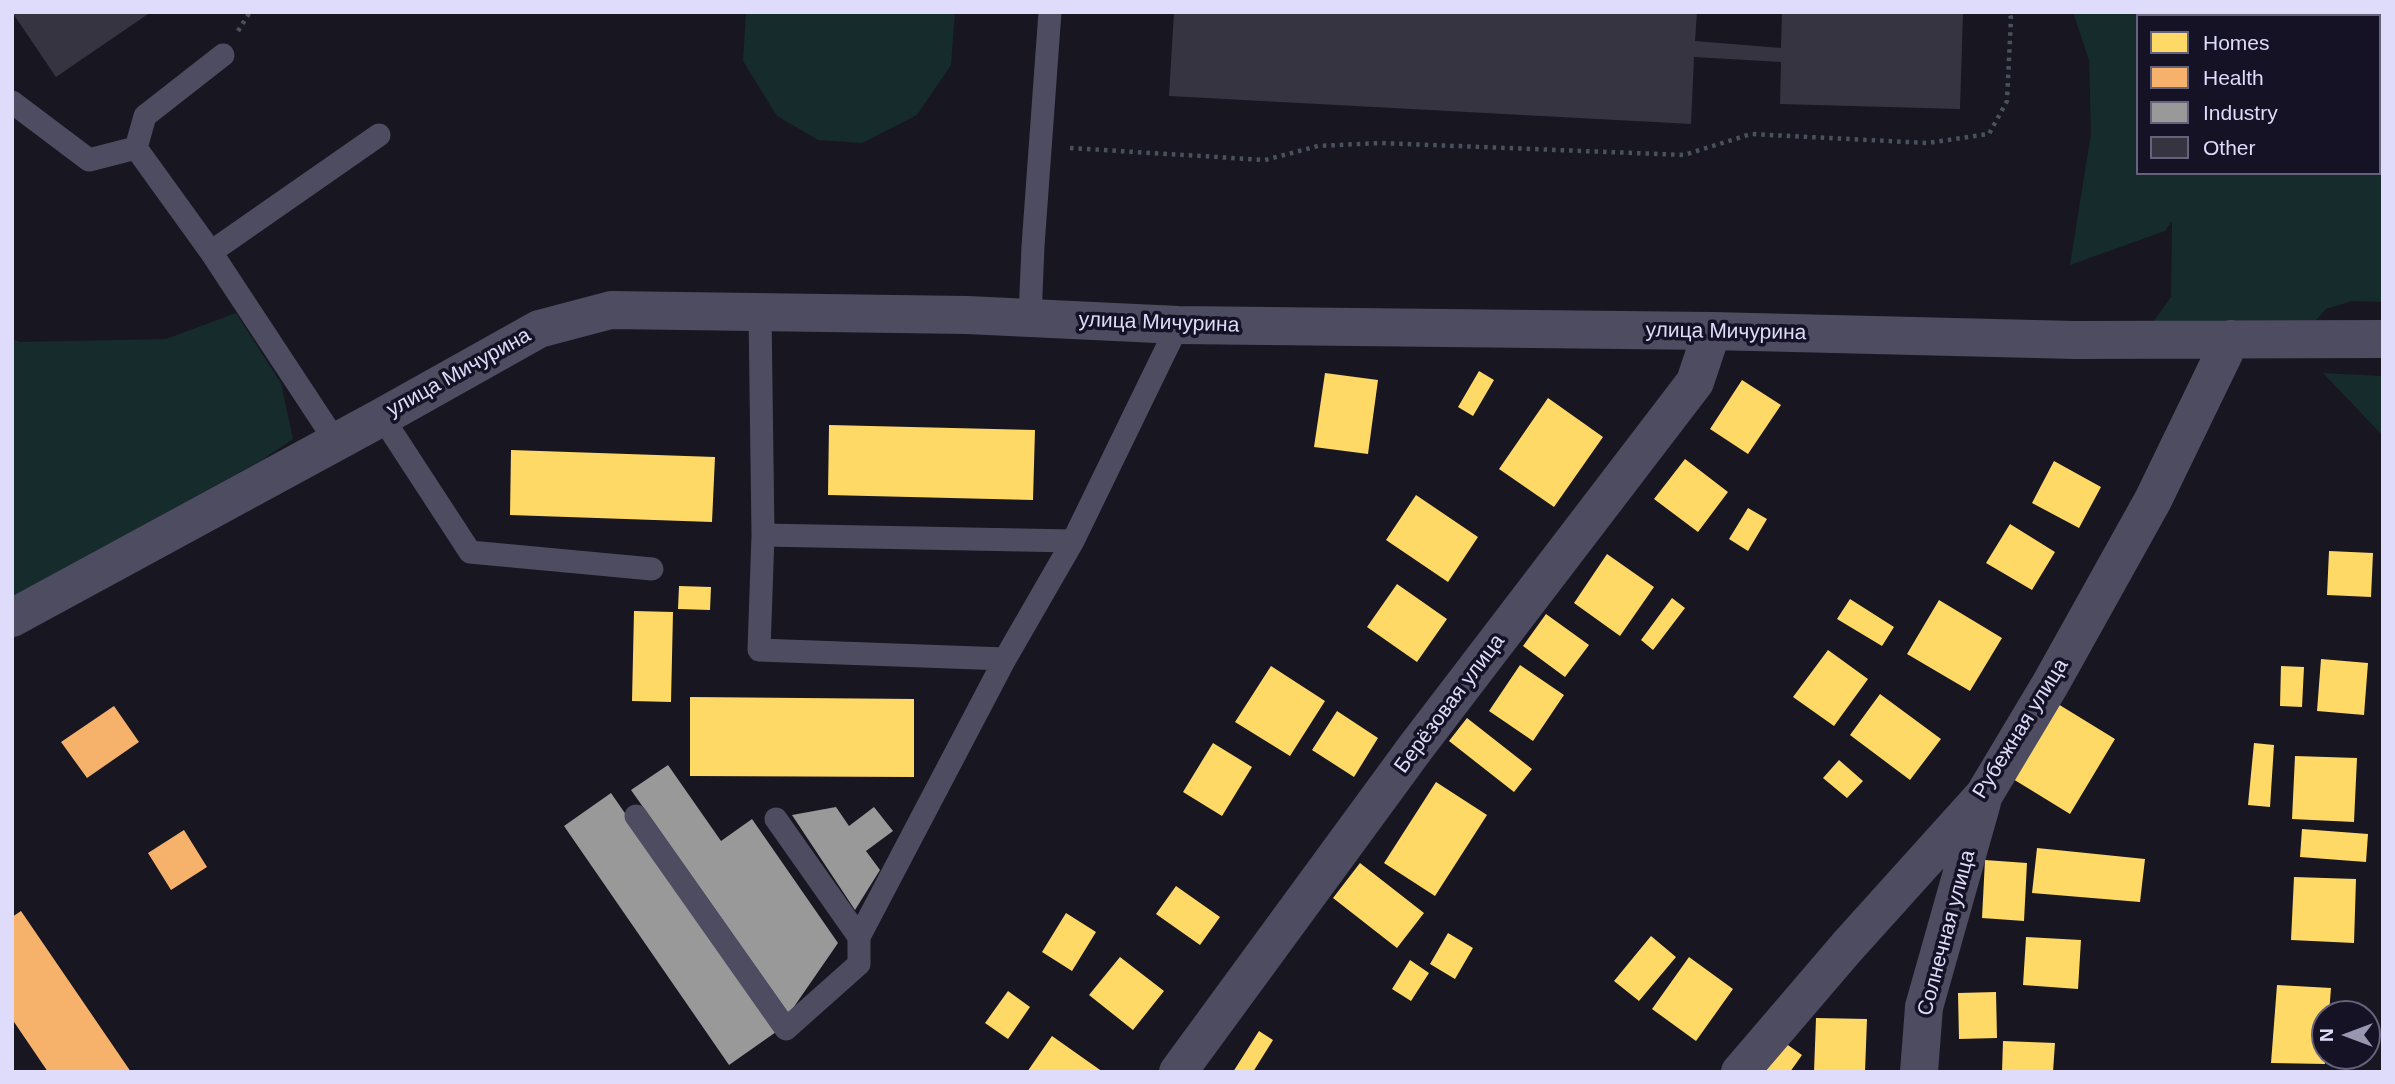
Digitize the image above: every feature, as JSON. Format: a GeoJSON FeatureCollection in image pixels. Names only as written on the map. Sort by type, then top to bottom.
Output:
{"type":"FeatureCollection","features":[{"type":"Feature","properties":{"kind":"street","name":"улица Мичурина"},"geometry":{"type":"LineString","coordinates":[[12,618],[539,329],[611,310],[1030,318],[1178,325],[1712,331],[2075,340],[2383,339]]}},
{"type":"Feature","properties":{"kind":"street","name":"Берёзовая улица"},"geometry":{"type":"LineString","coordinates":[[1178,1072],[1425,736],[1695,382],[1712,331]]}},
{"type":"Feature","properties":{"kind":"street","name":"Рубежная улица"},"geometry":{"type":"LineString","coordinates":[[1740,1072],[1847,947],[1984,795],[2051,683],[2153,500],[2231,339]]}},
{"type":"Feature","properties":{"kind":"street","name":"Солнечная улица"},"geometry":{"type":"LineString","coordinates":[[1919,1072],[1924,1007],[1984,795]]}},
{"type":"Feature","properties":{"kind":"lane"},"geometry":{"type":"LineString","coordinates":[[1030,318],[1049,12]]}},
{"type":"Feature","properties":{"kind":"lane"},"geometry":{"type":"LineString","coordinates":[[136,148],[145,116],[223,55]]}},
{"type":"Feature","properties":{"kind":"lane"},"geometry":{"type":"LineString","coordinates":[[12,102],[89,160],[136,148]]}},
{"type":"Feature","properties":{"kind":"lane"},"geometry":{"type":"LineString","coordinates":[[211,252],[379,135]]}},
{"type":"Feature","properties":{"kind":"lane"},"geometry":{"type":"LineString","coordinates":[[136,148],[211,252],[336,442]]}},
{"type":"Feature","properties":{"kind":"lane"},"geometry":{"type":"LineString","coordinates":[[761,312],[763,535],[759,650],[1005,659]]}},
{"type":"Feature","properties":{"kind":"lane"},"geometry":{"type":"LineString","coordinates":[[636,816],[786,1029],[859,964],[859,937],[1005,659],[1073,541],[1178,325]]}},
{"type":"Feature","properties":{"kind":"lane"},"geometry":{"type":"LineString","coordinates":[[382,417],[470,552],[652,569]]}},
{"type":"Feature","properties":{"kind":"lane"},"geometry":{"type":"LineString","coordinates":[[763,535],[1073,541]]}},
{"type":"Feature","properties":{"kind":"lane"},"geometry":{"type":"LineString","coordinates":[[776,820],[859,937]]}},
{"type":"Feature","properties":{"kind":"path"},"geometry":{"type":"LineString","coordinates":[[1040,148],[1265,160],[1318,146],[1380,143],[1685,155],[1751,134],[1927,143],[1989,134],[2007,101],[2011,18],[2009,12]]}},
{"type":"Feature","properties":{"kind":"green space"},"geometry":{"type":"Polygon","coordinates":[[[746,12],[955,12],[951,65],[917,115],[862,143],[818,140],[777,116],[743,61],[746,12]]]}},
{"type":"Feature","properties":{"kind":"green space"},"geometry":{"type":"Polygon","coordinates":[[[2073,12],[2383,12],[2383,302],[2352,301],[2326,309],[2312,325],[2151,325],[2171,297],[2172,221],[2165,231],[2070,265],[2091,133],[2089,60],[2073,12]]]}},
{"type":"Feature","properties":{"kind":"green space"},"geometry":{"type":"Polygon","coordinates":[[[236,313],[281,383],[293,439],[262,460],[12,597],[12,339],[20,342],[166,339],[236,313]]]}},
{"type":"Feature","properties":{"kind":"green space"},"geometry":{"type":"Polygon","coordinates":[[[2323,373],[2383,376],[2383,436],[2323,373]]]}},
{"type":"Feature","properties":{"kind":"building: Homes"},"geometry":{"type":"Polygon","coordinates":[[[1479,371],[1494,380],[1473,416],[1458,407],[1479,371]]]}},
{"type":"Feature","properties":{"kind":"building: Homes"},"geometry":{"type":"Polygon","coordinates":[[[1325,373],[1378,380],[1368,454],[1314,447],[1325,373]]]}},
{"type":"Feature","properties":{"kind":"building: Homes"},"geometry":{"type":"Polygon","coordinates":[[[1742,380],[1781,405],[1748,454],[1710,429],[1742,380]]]}},
{"type":"Feature","properties":{"kind":"building: Homes"},"geometry":{"type":"Polygon","coordinates":[[[1548,398],[1603,437],[1554,507],[1499,469],[1548,398]]]}},
{"type":"Feature","properties":{"kind":"building: Homes"},"geometry":{"type":"Polygon","coordinates":[[[829,425],[1035,430],[1033,500],[828,495],[829,425]]]}},
{"type":"Feature","properties":{"kind":"building: Homes"},"geometry":{"type":"Polygon","coordinates":[[[511,450],[715,457],[712,522],[510,515],[511,450]]]}},
{"type":"Feature","properties":{"kind":"building: Homes"},"geometry":{"type":"Polygon","coordinates":[[[1685,459],[1728,492],[1698,532],[1654,499],[1685,459]]]}},
{"type":"Feature","properties":{"kind":"building: Homes"},"geometry":{"type":"Polygon","coordinates":[[[2054,461],[2101,487],[2079,528],[2032,503],[2054,461]]]}},
{"type":"Feature","properties":{"kind":"building: Homes"},"geometry":{"type":"Polygon","coordinates":[[[1416,495],[1478,537],[1448,582],[1386,540],[1416,495]]]}},
{"type":"Feature","properties":{"kind":"building: Homes"},"geometry":{"type":"Polygon","coordinates":[[[1748,508],[1767,519],[1748,551],[1729,539],[1748,508]]]}},
{"type":"Feature","properties":{"kind":"building: Homes"},"geometry":{"type":"Polygon","coordinates":[[[2010,524],[2055,552],[2032,590],[1986,563],[2010,524]]]}},
{"type":"Feature","properties":{"kind":"building: Homes"},"geometry":{"type":"Polygon","coordinates":[[[2329,551],[2373,553],[2371,597],[2327,595],[2329,551]]]}},
{"type":"Feature","properties":{"kind":"building: Homes"},"geometry":{"type":"Polygon","coordinates":[[[1607,554],[1654,587],[1620,636],[1574,603],[1607,554]]]}},
{"type":"Feature","properties":{"kind":"building: Homes"},"geometry":{"type":"Polygon","coordinates":[[[1397,584],[1447,619],[1417,662],[1367,627],[1397,584]]]}},
{"type":"Feature","properties":{"kind":"building: Homes"},"geometry":{"type":"Polygon","coordinates":[[[679,586],[711,587],[710,610],[678,609],[679,586]]]}},
{"type":"Feature","properties":{"kind":"building: Homes"},"geometry":{"type":"Polygon","coordinates":[[[1672,598],[1685,608],[1653,650],[1641,640],[1672,598]]]}},
{"type":"Feature","properties":{"kind":"building: Homes"},"geometry":{"type":"Polygon","coordinates":[[[1850,599],[1894,627],[1882,646],[1837,619],[1850,599]]]}},
{"type":"Feature","properties":{"kind":"building: Homes"},"geometry":{"type":"Polygon","coordinates":[[[1939,600],[2002,638],[1970,691],[1907,654],[1939,600]]]}},
{"type":"Feature","properties":{"kind":"building: Homes"},"geometry":{"type":"Polygon","coordinates":[[[634,611],[673,612],[671,702],[632,701],[634,611]]]}},
{"type":"Feature","properties":{"kind":"building: Homes"},"geometry":{"type":"Polygon","coordinates":[[[1546,614],[1589,645],[1565,677],[1523,646],[1546,614]]]}},
{"type":"Feature","properties":{"kind":"building: Homes"},"geometry":{"type":"Polygon","coordinates":[[[1828,650],[1868,679],[1834,726],[1793,697],[1828,650]]]}},
{"type":"Feature","properties":{"kind":"building: Homes"},"geometry":{"type":"Polygon","coordinates":[[[2321,659],[2368,663],[2364,715],[2317,711],[2321,659]]]}},
{"type":"Feature","properties":{"kind":"building: Homes"},"geometry":{"type":"Polygon","coordinates":[[[1520,665],[1564,695],[1533,741],[1489,711],[1520,665]]]}},
{"type":"Feature","properties":{"kind":"building: Homes"},"geometry":{"type":"Polygon","coordinates":[[[1271,666],[1325,701],[1290,756],[1235,722],[1271,666]]]}},
{"type":"Feature","properties":{"kind":"building: Homes"},"geometry":{"type":"Polygon","coordinates":[[[2281,666],[2304,667],[2302,707],[2280,706],[2281,666]]]}},
{"type":"Feature","properties":{"kind":"building: Homes"},"geometry":{"type":"Polygon","coordinates":[[[1880,694],[1941,739],[1910,780],[1850,735],[1880,694]]]}},
{"type":"Feature","properties":{"kind":"building: Homes"},"geometry":{"type":"Polygon","coordinates":[[[690,697],[914,699],[914,777],[690,776],[690,697]]]}},
{"type":"Feature","properties":{"kind":"building: Homes"},"geometry":{"type":"Polygon","coordinates":[[[2058,704],[2115,739],[2070,814],[2013,779],[2058,704]]]}},
{"type":"Feature","properties":{"kind":"building: Homes"},"geometry":{"type":"Polygon","coordinates":[[[1337,711],[1378,738],[1354,777],[1312,750],[1337,711]]]}},
{"type":"Feature","properties":{"kind":"building: Homes"},"geometry":{"type":"Polygon","coordinates":[[[1467,718],[1532,769],[1514,792],[1449,741],[1467,718]]]}},
{"type":"Feature","properties":{"kind":"building: Homes"},"geometry":{"type":"Polygon","coordinates":[[[1213,743],[1252,767],[1222,816],[1183,792],[1213,743]]]}},
{"type":"Feature","properties":{"kind":"building: Homes"},"geometry":{"type":"Polygon","coordinates":[[[2254,743],[2274,745],[2270,807],[2248,805],[2254,743]]]}},
{"type":"Feature","properties":{"kind":"building: Homes"},"geometry":{"type":"Polygon","coordinates":[[[2295,756],[2357,758],[2354,822],[2292,819],[2295,756]]]}},
{"type":"Feature","properties":{"kind":"building: Homes"},"geometry":{"type":"Polygon","coordinates":[[[1839,760],[1863,781],[1847,798],[1823,778],[1839,760]]]}},
{"type":"Feature","properties":{"kind":"building: Homes"},"geometry":{"type":"Polygon","coordinates":[[[1436,782],[1487,815],[1435,896],[1384,863],[1436,782]]]}},
{"type":"Feature","properties":{"kind":"building: Homes"},"geometry":{"type":"Polygon","coordinates":[[[2302,829],[2368,834],[2366,862],[2300,857],[2302,829]]]}},
{"type":"Feature","properties":{"kind":"building: Homes"},"geometry":{"type":"Polygon","coordinates":[[[2037,848],[2145,859],[2140,902],[2032,893],[2037,848]]]}},
{"type":"Feature","properties":{"kind":"building: Homes"},"geometry":{"type":"Polygon","coordinates":[[[1985,860],[2027,863],[2024,921],[1982,918],[1985,860]]]}},
{"type":"Feature","properties":{"kind":"building: Homes"},"geometry":{"type":"Polygon","coordinates":[[[1360,863],[1424,913],[1397,948],[1333,898],[1360,863]]]}},
{"type":"Feature","properties":{"kind":"building: Homes"},"geometry":{"type":"Polygon","coordinates":[[[2294,877],[2356,879],[2354,943],[2291,940],[2294,877]]]}},
{"type":"Feature","properties":{"kind":"building: Homes"},"geometry":{"type":"Polygon","coordinates":[[[1176,886],[1220,917],[1200,945],[1156,914],[1176,886]]]}},
{"type":"Feature","properties":{"kind":"building: Homes"},"geometry":{"type":"Polygon","coordinates":[[[1066,913],[1096,932],[1072,971],[1042,952],[1066,913]]]}},
{"type":"Feature","properties":{"kind":"building: Homes"},"geometry":{"type":"Polygon","coordinates":[[[1448,933],[1473,948],[1455,979],[1430,964],[1448,933]]]}},
{"type":"Feature","properties":{"kind":"building: Homes"},"geometry":{"type":"Polygon","coordinates":[[[1651,936],[1676,957],[1639,1001],[1614,981],[1651,936]]]}},
{"type":"Feature","properties":{"kind":"building: Homes"},"geometry":{"type":"Polygon","coordinates":[[[2026,937],[2081,940],[2078,989],[2023,985],[2026,937]]]}},
{"type":"Feature","properties":{"kind":"building: Homes"},"geometry":{"type":"Polygon","coordinates":[[[1120,957],[1164,991],[1133,1030],[1089,995],[1120,957]]]}},
{"type":"Feature","properties":{"kind":"building: Homes"},"geometry":{"type":"Polygon","coordinates":[[[1689,957],[1733,989],[1696,1041],[1652,1009],[1689,957]]]}},
{"type":"Feature","properties":{"kind":"building: Homes"},"geometry":{"type":"Polygon","coordinates":[[[1410,960],[1429,973],[1411,1001],[1392,989],[1410,960]]]}},
{"type":"Feature","properties":{"kind":"building: Homes"},"geometry":{"type":"Polygon","coordinates":[[[2277,985],[2331,988],[2330,1000],[2311,1000],[2311,1064],[2271,1063],[2277,985]]]}},
{"type":"Feature","properties":{"kind":"building: Homes"},"geometry":{"type":"Polygon","coordinates":[[[1008,991],[1030,1007],[1008,1039],[985,1023],[1008,991]]]}},
{"type":"Feature","properties":{"kind":"building: Homes"},"geometry":{"type":"Polygon","coordinates":[[[1996,992],[1997,1038],[1959,1039],[1958,993],[1996,992]]]}},
{"type":"Feature","properties":{"kind":"building: Homes"},"geometry":{"type":"Polygon","coordinates":[[[1816,1018],[1867,1019],[1865,1072],[1814,1072],[1816,1018]]]}},
{"type":"Feature","properties":{"kind":"building: Homes"},"geometry":{"type":"Polygon","coordinates":[[[1259,1031],[1273,1040],[1253,1072],[1233,1072],[1259,1031]]]}},
{"type":"Feature","properties":{"kind":"building: Homes"},"geometry":{"type":"Polygon","coordinates":[[[1052,1036],[1103,1072],[1027,1072],[1052,1036]]]}},
{"type":"Feature","properties":{"kind":"building: Homes"},"geometry":{"type":"Polygon","coordinates":[[[1778,1038],[1802,1055],[1790,1072],[1754,1072],[1778,1038]]]}},
{"type":"Feature","properties":{"kind":"building: Homes"},"geometry":{"type":"Polygon","coordinates":[[[2003,1041],[2055,1043],[2053,1072],[2002,1072],[2003,1041]]]}},
{"type":"Feature","properties":{"kind":"building: Health"},"geometry":{"type":"Polygon","coordinates":[[[114,706],[139,742],[87,778],[61,742],[114,706]]]}},
{"type":"Feature","properties":{"kind":"building: Health"},"geometry":{"type":"Polygon","coordinates":[[[184,830],[207,867],[171,890],[148,853],[184,830]]]}},
{"type":"Feature","properties":{"kind":"building: Health"},"geometry":{"type":"Polygon","coordinates":[[[21,911],[131,1072],[48,1072],[12,1019],[12,917],[21,911]]]}},
{"type":"Feature","properties":{"kind":"building: Industry"},"geometry":{"type":"Polygon","coordinates":[[[668,765],[721,841],[752,819],[838,943],[789,1014],[631,790],[668,765]]]}},
{"type":"Feature","properties":{"kind":"building: Industry"},"geometry":{"type":"Polygon","coordinates":[[[611,793],[776,1032],[729,1065],[564,826],[611,793]]]}},
{"type":"Feature","properties":{"kind":"building: Industry"},"geometry":{"type":"Polygon","coordinates":[[[836,807],[849,826],[874,807],[893,831],[866,851],[880,870],[855,910],[792,815],[836,807]]]}},
{"type":"Feature","properties":{"kind":"building: Other"},"geometry":{"type":"Polygon","coordinates":[[[12,12],[151,12],[56,77],[12,12]]]}},
{"type":"Feature","properties":{"kind":"building: Other"},"geometry":{"type":"Polygon","coordinates":[[[1174,12],[1697,12],[1695,41],[1781,48],[1782,12],[1963,12],[1960,109],[1780,104],[1781,62],[1694,57],[1691,124],[1169,96],[1174,12]]]}}]}
